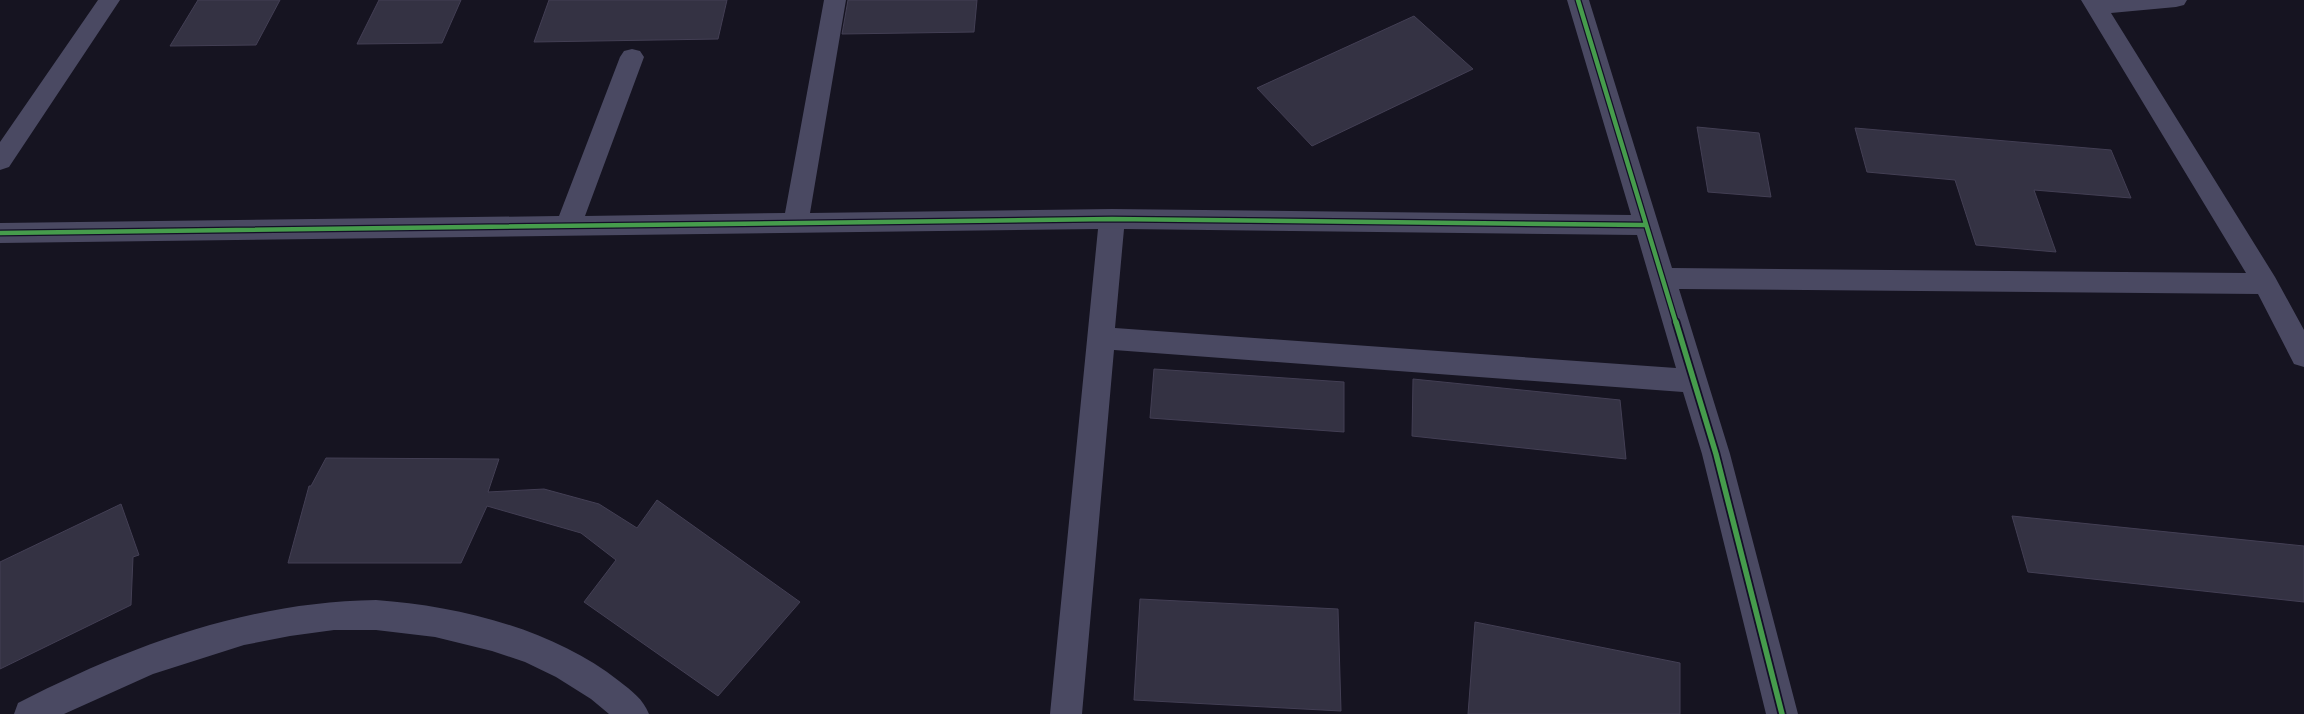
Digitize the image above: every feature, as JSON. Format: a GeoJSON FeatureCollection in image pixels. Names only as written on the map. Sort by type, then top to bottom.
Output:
{"type":"FeatureCollection","features":[{"type":"Feature","properties":{"kind":"street"},"geometry":{"type":"LineString","coordinates":[[0,161],[109,0]]}},
{"type":"Feature","properties":{"kind":"street"},"geometry":{"type":"LineString","coordinates":[[796,223],[835,0]]}},
{"type":"Feature","properties":{"kind":"street"},"geometry":{"type":"LineString","coordinates":[[1578,0],[1716,454],[1782,714]]}},
{"type":"Feature","properties":{"kind":"street"},"geometry":{"type":"LineString","coordinates":[[2176,0],[2094,3],[2266,284],[2304,356]]}},
{"type":"Feature","properties":{"kind":"street"},"geometry":{"type":"LineString","coordinates":[[568,226],[632,57]]}},
{"type":"Feature","properties":{"kind":"street"},"geometry":{"type":"LineString","coordinates":[[1066,714],[1112,219]]}},
{"type":"Feature","properties":{"kind":"street"},"geometry":{"type":"LineString","coordinates":[[0,233],[1112,219],[1645,225]]}},
{"type":"Feature","properties":{"kind":"street"},"geometry":{"type":"LineString","coordinates":[[1662,278],[2266,284]]}},
{"type":"Feature","properties":{"kind":"street"},"geometry":{"type":"LineString","coordinates":[[1101,338],[1693,381]]}},
{"type":"Feature","properties":{"kind":"street"},"geometry":{"type":"LineString","coordinates":[[30,714],[115,673],[174,651],[235,633],[292,620],[377,614],[422,620],[511,642],[585,675],[621,701],[633,714]]}},
{"type":"Feature","properties":{"kind":"building"},"geometry":{"type":"Polygon","coordinates":[[[198,0],[280,0],[256,45],[170,46],[198,0]]]}},
{"type":"Feature","properties":{"kind":"building"},"geometry":{"type":"Polygon","coordinates":[[[379,0],[461,0],[442,43],[357,44],[379,0]]]}},
{"type":"Feature","properties":{"kind":"building"},"geometry":{"type":"Polygon","coordinates":[[[549,0],[727,0],[718,39],[534,42],[549,0]]]}},
{"type":"Feature","properties":{"kind":"building"},"geometry":{"type":"Polygon","coordinates":[[[848,0],[977,0],[974,32],[842,34],[848,0]]]}},
{"type":"Feature","properties":{"kind":"building"},"geometry":{"type":"Polygon","coordinates":[[[1414,16],[1473,69],[1312,146],[1257,88],[1414,16]]]}},
{"type":"Feature","properties":{"kind":"building"},"geometry":{"type":"Polygon","coordinates":[[[1697,127],[1759,133],[1771,197],[1708,192],[1697,127]]]}},
{"type":"Feature","properties":{"kind":"building"},"geometry":{"type":"Polygon","coordinates":[[[1855,128],[2111,150],[2131,198],[2034,190],[2056,252],[1976,245],[1955,180],[1867,172],[1855,128]]]}},
{"type":"Feature","properties":{"kind":"building"},"geometry":{"type":"Polygon","coordinates":[[[1154,369],[1344,382],[1344,432],[1150,418],[1154,369]]]}},
{"type":"Feature","properties":{"kind":"building"},"geometry":{"type":"Polygon","coordinates":[[[1413,379],[1620,400],[1626,459],[1412,436],[1413,379]]]}},
{"type":"Feature","properties":{"kind":"building"},"geometry":{"type":"Polygon","coordinates":[[[326,458],[499,459],[488,492],[544,489],[599,504],[637,528],[657,500],[800,602],[718,696],[584,602],[616,560],[581,533],[487,506],[461,563],[288,563],[309,486],[311,486],[326,458]]]}},
{"type":"Feature","properties":{"kind":"building"},"geometry":{"type":"Polygon","coordinates":[[[121,504],[139,555],[133,557],[131,605],[0,669],[0,562],[121,504]]]}},
{"type":"Feature","properties":{"kind":"building"},"geometry":{"type":"Polygon","coordinates":[[[2012,516],[2304,546],[2304,602],[2028,572],[2012,516]]]}},
{"type":"Feature","properties":{"kind":"building"},"geometry":{"type":"Polygon","coordinates":[[[1140,599],[1338,609],[1341,711],[1134,700],[1140,599]]]}},
{"type":"Feature","properties":{"kind":"building"},"geometry":{"type":"Polygon","coordinates":[[[1475,622],[1680,663],[1680,714],[1468,714],[1475,622]]]}},
{"type":"Feature","properties":{"kind":"cycle path"},"geometry":{"type":"LineString","coordinates":[[1578,0],[1716,454],[1782,714]]}},
{"type":"Feature","properties":{"kind":"cycle path"},"geometry":{"type":"LineString","coordinates":[[0,233],[1112,219],[1645,225]]}}]}
